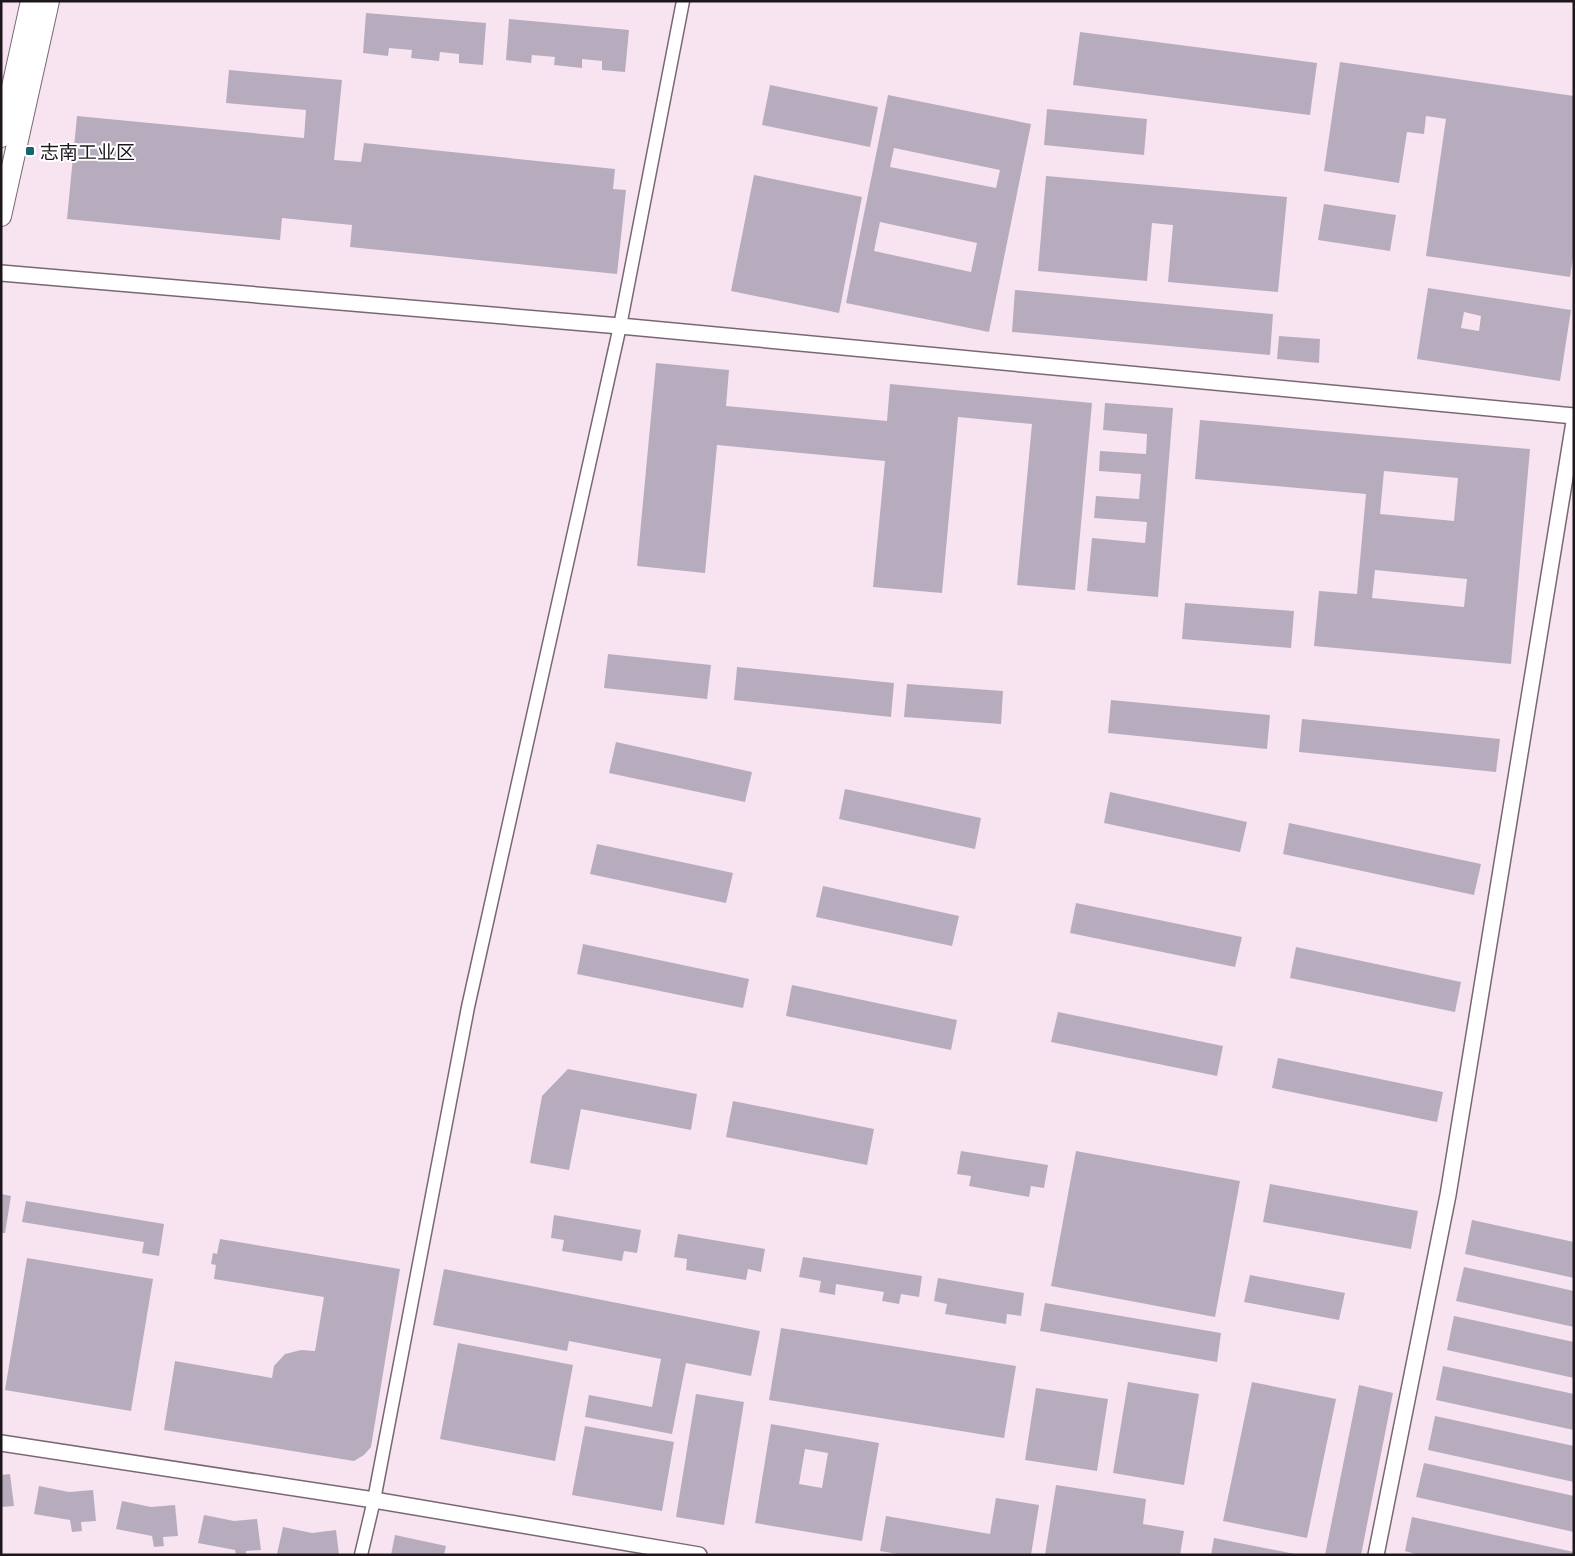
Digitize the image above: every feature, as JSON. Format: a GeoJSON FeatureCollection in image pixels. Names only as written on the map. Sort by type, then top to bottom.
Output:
{"type":"FeatureCollection","features":[{"type":"Feature","properties":{"kind":"main road"},"geometry":{"type":"LineString","coordinates":[[1,136],[30,1]]}},
{"type":"Feature","properties":{"kind":"main road"},"geometry":{"type":"LineString","coordinates":[[1,216],[49,1]]}},
{"type":"Feature","properties":{"kind":"street"},"geometry":{"type":"LineString","coordinates":[[361,1555],[374,1500],[468,1007],[620,326],[683,1]]}},
{"type":"Feature","properties":{"kind":"street"},"geometry":{"type":"LineString","coordinates":[[1,273],[620,326],[1574,416]]}},
{"type":"Feature","properties":{"kind":"street"},"geometry":{"type":"LineString","coordinates":[[1376,1555],[1448,1195],[1574,422]]}},
{"type":"Feature","properties":{"kind":"street"},"geometry":{"type":"LineString","coordinates":[[1,1443],[374,1500],[699,1555]]}},
{"type":"Feature","properties":{"kind":"building"},"geometry":{"type":"Polygon","coordinates":[[[366,13],[486,23],[483,65],[459,63],[459,54],[440,52],[439,61],[411,58],[412,50],[389,48],[388,56],[363,53],[366,13]]]}},
{"type":"Feature","properties":{"kind":"building"},"geometry":{"type":"Polygon","coordinates":[[[509,19],[629,30],[625,72],[602,70],[602,61],[582,59],[582,68],[554,65],[555,57],[532,55],[531,63],[506,60],[509,19]]]}},
{"type":"Feature","properties":{"kind":"building"},"geometry":{"type":"Polygon","coordinates":[[[1080,32],[1317,63],[1310,115],[1073,85],[1080,32]]]}},
{"type":"Feature","properties":{"kind":"building"},"geometry":{"type":"Polygon","coordinates":[[[1340,62],[1574,96],[1574,251],[1570,277],[1426,256],[1446,119],[1426,116],[1424,134],[1407,132],[1399,183],[1324,171],[1340,62]]]}},
{"type":"Feature","properties":{"kind":"building"},"geometry":{"type":"Polygon","coordinates":[[[229,70],[342,80],[334,160],[361,162],[364,143],[615,169],[613,189],[626,190],[617,274],[350,247],[352,225],[282,218],[280,240],[67,219],[77,116],[304,138],[306,110],[226,103],[229,70]]]}},
{"type":"Feature","properties":{"kind":"building"},"geometry":{"type":"Polygon","coordinates":[[[770,85],[878,107],[870,147],[762,125],[770,85]]]}},
{"type":"Feature","properties":{"kind":"building"},"geometry":{"type":"Polygon","coordinates":[[[888,95],[1031,124],[989,332],[846,303],[888,95]],[[894,148],[890,167],[996,188],[1000,170],[894,148]],[[880,222],[874,251],[971,272],[977,243],[880,222]]]}},
{"type":"Feature","properties":{"kind":"building"},"geometry":{"type":"Polygon","coordinates":[[[1047,109],[1147,119],[1144,155],[1044,145],[1047,109]]]}},
{"type":"Feature","properties":{"kind":"building"},"geometry":{"type":"Polygon","coordinates":[[[754,175],[862,197],[839,313],[731,291],[754,175]]]}},
{"type":"Feature","properties":{"kind":"building"},"geometry":{"type":"Polygon","coordinates":[[[1046,176],[1287,197],[1278,292],[1168,282],[1173,225],[1152,223],[1147,281],[1038,271],[1046,176]]]}},
{"type":"Feature","properties":{"kind":"building"},"geometry":{"type":"Polygon","coordinates":[[[1324,204],[1396,215],[1390,251],[1318,240],[1324,204]]]}},
{"type":"Feature","properties":{"kind":"building"},"geometry":{"type":"Polygon","coordinates":[[[1428,288],[1571,310],[1560,381],[1417,359],[1428,288]],[[1464,312],[1461,328],[1479,331],[1481,316],[1464,312]]]}},
{"type":"Feature","properties":{"kind":"building"},"geometry":{"type":"Polygon","coordinates":[[[1015,290],[1273,314],[1270,355],[1012,332],[1015,290]]]}},
{"type":"Feature","properties":{"kind":"building"},"geometry":{"type":"Polygon","coordinates":[[[1279,336],[1320,339],[1319,363],[1277,359],[1279,336]]]}},
{"type":"Feature","properties":{"kind":"building"},"geometry":{"type":"Polygon","coordinates":[[[656,363],[729,370],[726,406],[887,421],[890,384],[1092,403],[1075,590],[1017,585],[1032,424],[958,417],[942,593],[873,587],[885,461],[717,445],[705,573],[637,566],[656,363]]]}},
{"type":"Feature","properties":{"kind":"building"},"geometry":{"type":"Polygon","coordinates":[[[1105,403],[1173,408],[1158,597],[1087,591],[1092,538],[1145,543],[1147,522],[1094,518],[1096,496],[1139,499],[1141,474],[1099,471],[1100,451],[1146,454],[1147,434],[1103,430],[1105,403]]]}},
{"type":"Feature","properties":{"kind":"building"},"geometry":{"type":"Polygon","coordinates":[[[1200,420],[1530,449],[1511,664],[1314,646],[1319,591],[1357,594],[1366,494],[1195,479],[1200,420]],[[1384,471],[1380,514],[1454,521],[1458,478],[1384,471]],[[1375,570],[1372,598],[1464,607],[1467,579],[1375,570]]]}},
{"type":"Feature","properties":{"kind":"building"},"geometry":{"type":"Polygon","coordinates":[[[1185,603],[1294,611],[1291,648],[1182,639],[1185,603]]]}},
{"type":"Feature","properties":{"kind":"building"},"geometry":{"type":"Polygon","coordinates":[[[608,654],[711,665],[707,699],[604,688],[608,654]]]}},
{"type":"Feature","properties":{"kind":"building"},"geometry":{"type":"Polygon","coordinates":[[[737,667],[894,683],[891,717],[734,700],[737,667]]]}},
{"type":"Feature","properties":{"kind":"building"},"geometry":{"type":"Polygon","coordinates":[[[907,684],[1003,691],[1001,724],[904,717],[907,684]]]}},
{"type":"Feature","properties":{"kind":"building"},"geometry":{"type":"Polygon","coordinates":[[[1111,700],[1270,715],[1267,749],[1108,733],[1111,700]]]}},
{"type":"Feature","properties":{"kind":"building"},"geometry":{"type":"Polygon","coordinates":[[[1302,719],[1500,739],[1496,772],[1299,752],[1302,719]]]}},
{"type":"Feature","properties":{"kind":"building"},"geometry":{"type":"Polygon","coordinates":[[[616,742],[752,772],[745,802],[609,773],[616,742]]]}},
{"type":"Feature","properties":{"kind":"building"},"geometry":{"type":"Polygon","coordinates":[[[845,789],[981,818],[975,849],[839,819],[845,789]]]}},
{"type":"Feature","properties":{"kind":"building"},"geometry":{"type":"Polygon","coordinates":[[[1110,792],[1247,822],[1240,852],[1104,823],[1110,792]]]}},
{"type":"Feature","properties":{"kind":"building"},"geometry":{"type":"Polygon","coordinates":[[[1289,823],[1481,864],[1474,895],[1283,854],[1289,823]]]}},
{"type":"Feature","properties":{"kind":"building"},"geometry":{"type":"Polygon","coordinates":[[[597,844],[733,873],[726,903],[590,874],[597,844]]]}},
{"type":"Feature","properties":{"kind":"building"},"geometry":{"type":"Polygon","coordinates":[[[823,886],[959,916],[952,946],[816,917],[823,886]]]}},
{"type":"Feature","properties":{"kind":"building"},"geometry":{"type":"Polygon","coordinates":[[[1076,903],[1242,937],[1235,967],[1070,933],[1076,903]]]}},
{"type":"Feature","properties":{"kind":"building"},"geometry":{"type":"Polygon","coordinates":[[[583,944],[749,979],[743,1008],[577,974],[583,944]]]}},
{"type":"Feature","properties":{"kind":"building"},"geometry":{"type":"Polygon","coordinates":[[[1296,947],[1461,982],[1455,1012],[1290,978],[1296,947]]]}},
{"type":"Feature","properties":{"kind":"building"},"geometry":{"type":"Polygon","coordinates":[[[792,985],[957,1020],[951,1050],[786,1016],[792,985]]]}},
{"type":"Feature","properties":{"kind":"building"},"geometry":{"type":"Polygon","coordinates":[[[1058,1012],[1223,1046],[1217,1076],[1051,1042],[1058,1012]]]}},
{"type":"Feature","properties":{"kind":"building"},"geometry":{"type":"Polygon","coordinates":[[[1278,1058],[1443,1092],[1437,1122],[1272,1088],[1278,1058]]]}},
{"type":"Feature","properties":{"kind":"building"},"geometry":{"type":"Polygon","coordinates":[[[568,1069],[697,1094],[691,1130],[581,1109],[569,1170],[530,1163],[542,1096],[568,1069]]]}},
{"type":"Feature","properties":{"kind":"building"},"geometry":{"type":"Polygon","coordinates":[[[733,1101],[874,1129],[867,1165],[726,1137],[733,1101]]]}},
{"type":"Feature","properties":{"kind":"building"},"geometry":{"type":"Polygon","coordinates":[[[961,1151],[1048,1165],[1044,1188],[1031,1186],[1029,1197],[969,1186],[971,1176],[957,1174],[961,1151]]]}},
{"type":"Feature","properties":{"kind":"building"},"geometry":{"type":"Polygon","coordinates":[[[1076,1151],[1240,1181],[1215,1317],[1051,1286],[1076,1151]]]}},
{"type":"Feature","properties":{"kind":"building"},"geometry":{"type":"Polygon","coordinates":[[[1270,1184],[1418,1211],[1411,1249],[1263,1222],[1270,1184]]]}},
{"type":"Feature","properties":{"kind":"building"},"geometry":{"type":"Polygon","coordinates":[[[1,1194],[11,1196],[5,1233],[1,1233],[1,1194]]]}},
{"type":"Feature","properties":{"kind":"building"},"geometry":{"type":"Polygon","coordinates":[[[26,1201],[164,1224],[159,1256],[142,1253],[144,1242],[22,1222],[26,1201]]]}},
{"type":"Feature","properties":{"kind":"building"},"geometry":{"type":"Polygon","coordinates":[[[554,1215],[641,1230],[637,1253],[624,1251],[622,1261],[562,1251],[564,1240],[551,1238],[554,1215]]]}},
{"type":"Feature","properties":{"kind":"building"},"geometry":{"type":"Polygon","coordinates":[[[1472,1220],[1574,1242],[1574,1278],[1465,1254],[1472,1220]]]}},
{"type":"Feature","properties":{"kind":"building"},"geometry":{"type":"Polygon","coordinates":[[[678,1234],[765,1249],[761,1272],[748,1269],[746,1280],[686,1270],[687,1259],[674,1257],[678,1234]]]}},
{"type":"Feature","properties":{"kind":"building"},"geometry":{"type":"Polygon","coordinates":[[[220,1239],[400,1269],[371,1447],[364,1455],[354,1461],[164,1430],[175,1361],[272,1378],[274,1366],[285,1354],[301,1350],[315,1351],[324,1297],[214,1279],[216,1265],[211,1264],[213,1253],[217,1254],[220,1239]]]}},
{"type":"Feature","properties":{"kind":"building"},"geometry":{"type":"Polygon","coordinates":[[[803,1257],[922,1276],[919,1297],[901,1294],[899,1304],[882,1301],[884,1292],[836,1284],[835,1295],[819,1292],[821,1281],[799,1277],[803,1257]]]}},
{"type":"Feature","properties":{"kind":"building"},"geometry":{"type":"Polygon","coordinates":[[[27,1258],[153,1279],[131,1411],[5,1390],[27,1258]]]}},
{"type":"Feature","properties":{"kind":"building"},"geometry":{"type":"Polygon","coordinates":[[[1464,1267],[1574,1291],[1574,1327],[1456,1301],[1464,1267]]]}},
{"type":"Feature","properties":{"kind":"building"},"geometry":{"type":"Polygon","coordinates":[[[444,1269],[760,1331],[751,1376],[686,1363],[672,1434],[585,1417],[589,1395],[652,1407],[661,1359],[569,1341],[567,1351],[433,1325],[444,1269]]]}},
{"type":"Feature","properties":{"kind":"building"},"geometry":{"type":"Polygon","coordinates":[[[1250,1275],[1345,1293],[1339,1320],[1244,1302],[1250,1275]]]}},
{"type":"Feature","properties":{"kind":"building"},"geometry":{"type":"Polygon","coordinates":[[[938,1278],[1024,1293],[1021,1316],[1007,1314],[1006,1324],[945,1314],[947,1304],[934,1301],[938,1278]]]}},
{"type":"Feature","properties":{"kind":"building"},"geometry":{"type":"Polygon","coordinates":[[[1045,1303],[1221,1333],[1217,1362],[1040,1331],[1045,1303]]]}},
{"type":"Feature","properties":{"kind":"building"},"geometry":{"type":"Polygon","coordinates":[[[1454,1316],[1574,1342],[1574,1378],[1447,1350],[1454,1316]]]}},
{"type":"Feature","properties":{"kind":"building"},"geometry":{"type":"Polygon","coordinates":[[[781,1328],[1016,1366],[1004,1438],[769,1400],[781,1328]]]}},
{"type":"Feature","properties":{"kind":"building"},"geometry":{"type":"Polygon","coordinates":[[[458,1343],[573,1365],[555,1461],[440,1439],[458,1343]]]}},
{"type":"Feature","properties":{"kind":"building"},"geometry":{"type":"Polygon","coordinates":[[[1443,1366],[1574,1394],[1574,1430],[1436,1400],[1443,1366]]]}},
{"type":"Feature","properties":{"kind":"building"},"geometry":{"type":"Polygon","coordinates":[[[1128,1382],[1199,1394],[1184,1485],[1113,1473],[1128,1382]]]}},
{"type":"Feature","properties":{"kind":"building"},"geometry":{"type":"Polygon","coordinates":[[[1252,1382],[1336,1399],[1307,1538],[1223,1521],[1252,1382]]]}},
{"type":"Feature","properties":{"kind":"building"},"geometry":{"type":"Polygon","coordinates":[[[1359,1385],[1393,1393],[1361,1555],[1325,1555],[1359,1385]]]}},
{"type":"Feature","properties":{"kind":"building"},"geometry":{"type":"Polygon","coordinates":[[[1036,1388],[1108,1399],[1097,1471],[1025,1460],[1036,1388]]]}},
{"type":"Feature","properties":{"kind":"building"},"geometry":{"type":"Polygon","coordinates":[[[696,1394],[744,1402],[724,1525],[676,1517],[696,1394]]]}},
{"type":"Feature","properties":{"kind":"building"},"geometry":{"type":"Polygon","coordinates":[[[1435,1416],[1574,1446],[1574,1482],[1428,1450],[1435,1416]]]}},
{"type":"Feature","properties":{"kind":"building"},"geometry":{"type":"Polygon","coordinates":[[[771,1424],[879,1443],[862,1541],[755,1523],[771,1424]],[[805,1449],[799,1484],[822,1488],[828,1453],[805,1449]]]}},
{"type":"Feature","properties":{"kind":"building"},"geometry":{"type":"Polygon","coordinates":[[[585,1426],[674,1442],[662,1511],[572,1495],[585,1426]]]}},
{"type":"Feature","properties":{"kind":"building"},"geometry":{"type":"Polygon","coordinates":[[[1424,1463],[1574,1496],[1574,1532],[1416,1497],[1424,1463]]]}},
{"type":"Feature","properties":{"kind":"building"},"geometry":{"type":"Polygon","coordinates":[[[10,1474],[14,1506],[1,1507],[1,1475],[10,1474]]]}},
{"type":"Feature","properties":{"kind":"building"},"geometry":{"type":"Polygon","coordinates":[[[1056,1485],[1146,1499],[1143,1524],[1184,1531],[1180,1555],[1045,1555],[1056,1485]]]}},
{"type":"Feature","properties":{"kind":"building"},"geometry":{"type":"Polygon","coordinates":[[[39,1486],[69,1492],[93,1490],[96,1521],[81,1522],[82,1531],[72,1532],[70,1520],[34,1514],[39,1486]]]}},
{"type":"Feature","properties":{"kind":"building"},"geometry":{"type":"Polygon","coordinates":[[[996,1498],[1039,1505],[1031,1555],[904,1555],[880,1551],[886,1516],[990,1534],[996,1498]]]}},
{"type":"Feature","properties":{"kind":"building"},"geometry":{"type":"Polygon","coordinates":[[[122,1501],[151,1507],[175,1505],[178,1536],[163,1537],[164,1546],[154,1547],[152,1536],[116,1529],[122,1501]]]}},
{"type":"Feature","properties":{"kind":"building"},"geometry":{"type":"Polygon","coordinates":[[[204,1515],[234,1521],[257,1519],[261,1550],[246,1551],[246,1555],[236,1555],[235,1550],[198,1543],[204,1515]]]}},
{"type":"Feature","properties":{"kind":"building"},"geometry":{"type":"Polygon","coordinates":[[[1412,1517],[1574,1552],[1574,1555],[1419,1555],[1405,1551],[1412,1517]]]}},
{"type":"Feature","properties":{"kind":"building"},"geometry":{"type":"Polygon","coordinates":[[[283,1527],[312,1533],[336,1530],[339,1555],[277,1554],[283,1527]]]}},
{"type":"Feature","properties":{"kind":"building"},"geometry":{"type":"Polygon","coordinates":[[[395,1535],[446,1546],[444,1555],[391,1555],[395,1535]]]}},
{"type":"Feature","properties":{"kind":"building"},"geometry":{"type":"Polygon","coordinates":[[[1214,1538],[1295,1554],[1295,1555],[1211,1555],[1214,1538]]]}},
{"type":"Feature","properties":{"kind":"place","name":"志南工业区"},"geometry":{"type":"Point","coordinates":[30,151]}}]}
